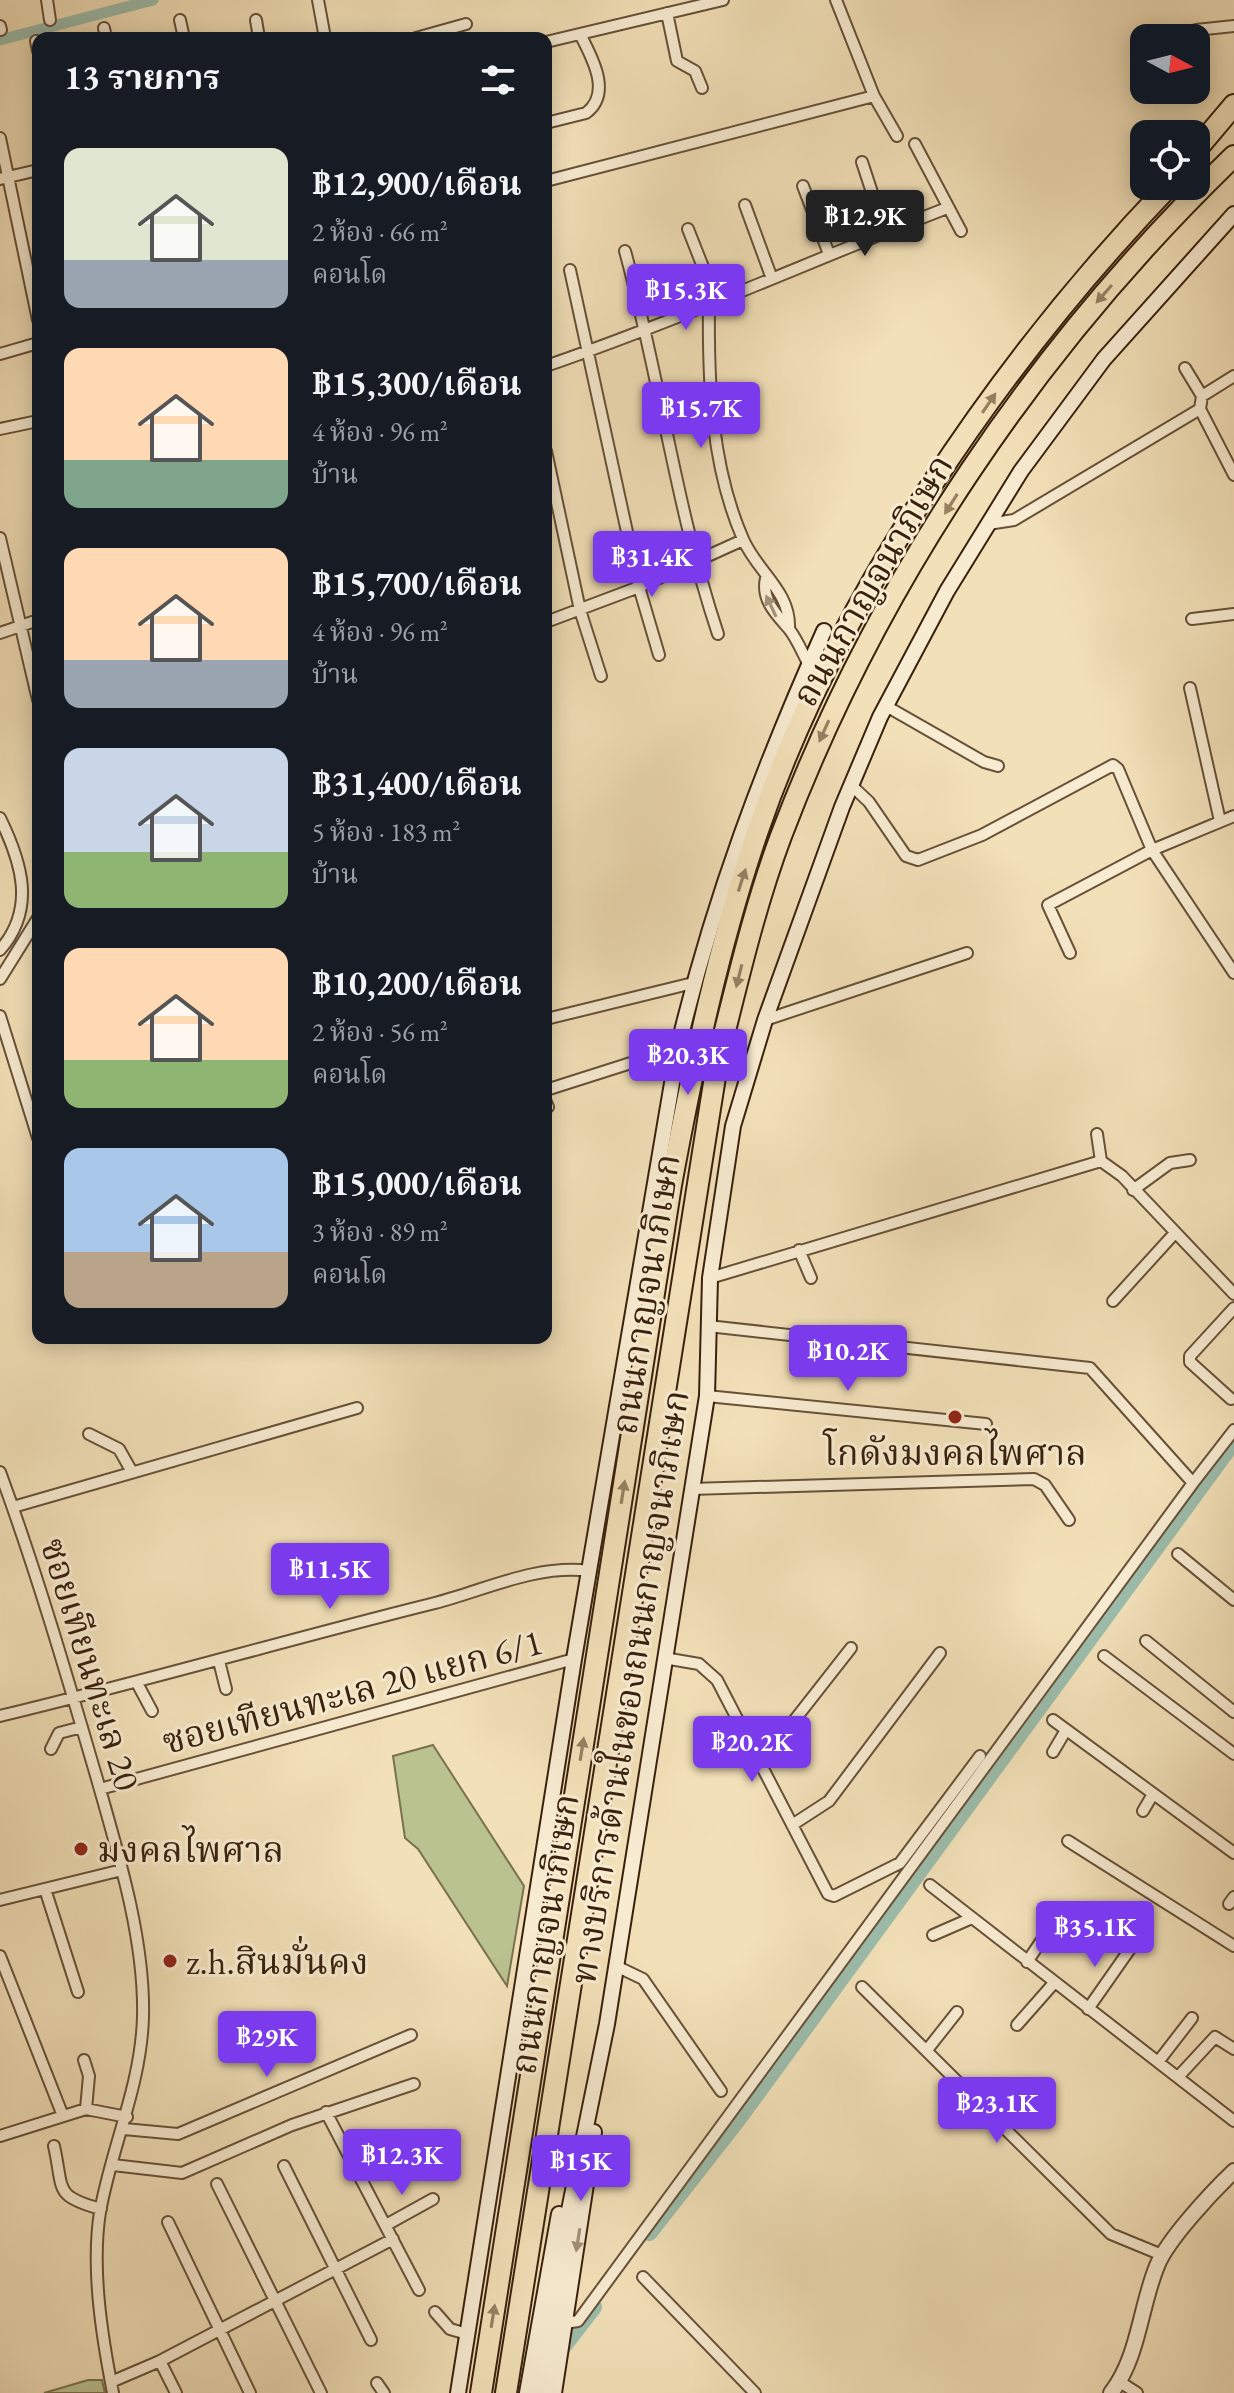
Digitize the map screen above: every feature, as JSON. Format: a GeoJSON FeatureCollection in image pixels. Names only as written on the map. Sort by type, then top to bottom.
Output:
{"type":"FeatureCollection","features":[{"type":"Feature","properties":{"kind":"highway"},"geometry":{"type":"LineString","coordinates":[[1210,133],[1234,105]]}},
{"type":"Feature","properties":{"kind":"highway"},"geometry":{"type":"LineString","coordinates":[[1210,146],[1234,123]]}},
{"type":"Feature","properties":{"kind":"highway","name":"ถนนกาญจนาภิเษก"},"geometry":{"type":"LineString","coordinates":[[506,2393],[718,1058],[750,935],[780,839],[819,743],[877,623],[1019,402],[1133,260],[1234,156]]}},
{"type":"Feature","properties":{"kind":"highway"},"geometry":{"type":"LineString","coordinates":[[1133,260],[1234,171]]}},
{"type":"Feature","properties":{"kind":"highway","name":"ถนนกาญจนาภิเษก"},"geometry":{"type":"LineString","coordinates":[[481,2393],[671,1185],[695,1055],[727,929],[758,831],[801,724],[854,614],[996,392],[1071,294],[1155,200]]}},
{"type":"Feature","properties":{"kind":"main road","name":"ทางบริการด้านในของถนนกาญจนาภิเษก"},"geometry":{"type":"LineString","coordinates":[[540,2393],[566,2225],[607,2024],[707,1396],[710,1278],[733,1126],[765,1020],[851,785],[886,706],[988,524],[1021,471],[1104,359],[1234,214]]}},
{"type":"Feature","properties":{"kind":"main road"},"geometry":{"type":"LineString","coordinates":[[458,2393],[574,1659],[678,1048],[693,983],[733,849],[824,631]]}},
{"type":"Feature","properties":{"kind":"main road"},"geometry":{"type":"LineString","coordinates":[[554,2393],[607,2024]]}},
{"type":"Feature","properties":{"kind":"main road"},"geometry":{"type":"LineString","coordinates":[[528,2385],[561,2203],[607,2024]]}},
{"type":"Feature","properties":{"kind":"main road"},"geometry":{"type":"LineString","coordinates":[[1116,2387],[1162,2255],[1215,2188],[1234,2171]]}},
{"type":"Feature","properties":{"kind":"street"},"geometry":{"type":"LineString","coordinates":[[47,0],[50,20]]}},
{"type":"Feature","properties":{"kind":"street"},"geometry":{"type":"LineString","coordinates":[[318,0],[324,32]]}},
{"type":"Feature","properties":{"kind":"street"},"geometry":{"type":"LineString","coordinates":[[552,41],[723,0]]}},
{"type":"Feature","properties":{"kind":"street"},"geometry":{"type":"LineString","coordinates":[[836,0],[874,96],[897,136]]}},
{"type":"Feature","properties":{"kind":"street"},"geometry":{"type":"LineString","coordinates":[[667,13],[677,61],[695,71],[702,88]]}},
{"type":"Feature","properties":{"kind":"street"},"geometry":{"type":"LineString","coordinates":[[180,20],[183,32]]}},
{"type":"Feature","properties":{"kind":"street"},"geometry":{"type":"LineString","coordinates":[[256,20],[258,32]]}},
{"type":"Feature","properties":{"kind":"street"},"geometry":{"type":"LineString","coordinates":[[437,32],[466,24]]}},
{"type":"Feature","properties":{"kind":"street"},"geometry":{"type":"LineString","coordinates":[[1210,29],[1234,26]]}},
{"type":"Feature","properties":{"kind":"street"},"geometry":{"type":"LineString","coordinates":[[552,122],[586,113],[597,96],[599,82],[580,34]]}},
{"type":"Feature","properties":{"kind":"street"},"geometry":{"type":"LineString","coordinates":[[552,179],[874,96]]}},
{"type":"Feature","properties":{"kind":"street"},"geometry":{"type":"LineString","coordinates":[[0,138],[4,178],[32,295]]}},
{"type":"Feature","properties":{"kind":"street"},"geometry":{"type":"LineString","coordinates":[[915,144],[961,231]]}},
{"type":"Feature","properties":{"kind":"street"},"geometry":{"type":"LineString","coordinates":[[862,162],[885,232]]}},
{"type":"Feature","properties":{"kind":"street"},"geometry":{"type":"LineString","coordinates":[[4,178],[32,171]]}},
{"type":"Feature","properties":{"kind":"street"},"geometry":{"type":"LineString","coordinates":[[803,186],[829,254]]}},
{"type":"Feature","properties":{"kind":"street"},"geometry":{"type":"LineString","coordinates":[[745,205],[771,276]]}},
{"type":"Feature","properties":{"kind":"street"},"geometry":{"type":"LineString","coordinates":[[552,364],[647,330],[771,276],[947,208]]}},
{"type":"Feature","properties":{"kind":"street"},"geometry":{"type":"LineString","coordinates":[[688,229],[712,302],[710,400],[718,454],[743,540],[766,578],[777,586],[790,614],[789,629],[809,665]]}},
{"type":"Feature","properties":{"kind":"street"},"geometry":{"type":"LineString","coordinates":[[625,251],[647,330],[693,560],[718,634]]}},
{"type":"Feature","properties":{"kind":"street"},"geometry":{"type":"LineString","coordinates":[[570,270],[639,587],[659,655]]}},
{"type":"Feature","properties":{"kind":"street"},"geometry":{"type":"LineString","coordinates":[[0,354],[32,345]]}},
{"type":"Feature","properties":{"kind":"street"},"geometry":{"type":"LineString","coordinates":[[1185,368],[1202,396],[1200,409],[1234,473]]}},
{"type":"Feature","properties":{"kind":"street"},"geometry":{"type":"LineString","coordinates":[[1202,396],[1234,376]]}},
{"type":"Feature","properties":{"kind":"street"},"geometry":{"type":"LineString","coordinates":[[988,524],[1014,520],[1200,409]]}},
{"type":"Feature","properties":{"kind":"street"},"geometry":{"type":"LineString","coordinates":[[0,429],[32,422]]}},
{"type":"Feature","properties":{"kind":"street"},"geometry":{"type":"LineString","coordinates":[[552,479],[580,610],[601,676]]}},
{"type":"Feature","properties":{"kind":"street"},"geometry":{"type":"LineString","coordinates":[[0,538],[32,672]]}},
{"type":"Feature","properties":{"kind":"street"},"geometry":{"type":"LineString","coordinates":[[552,620],[639,587],[743,540]]}},
{"type":"Feature","properties":{"kind":"street"},"geometry":{"type":"LineString","coordinates":[[1192,619],[1234,614]]}},
{"type":"Feature","properties":{"kind":"street"},"geometry":{"type":"LineString","coordinates":[[0,633],[32,622]]}},
{"type":"Feature","properties":{"kind":"street"},"geometry":{"type":"LineString","coordinates":[[1190,688],[1220,821]]}},
{"type":"Feature","properties":{"kind":"street"},"geometry":{"type":"LineString","coordinates":[[886,706],[984,762],[998,766]]}},
{"type":"Feature","properties":{"kind":"street"},"geometry":{"type":"LineString","coordinates":[[851,785],[869,802],[906,856],[918,860],[982,835],[1113,765],[1118,769],[1152,850],[1234,973]]}},
{"type":"Feature","properties":{"kind":"street"},"geometry":{"type":"LineString","coordinates":[[1048,905],[1152,850],[1234,816]]}},
{"type":"Feature","properties":{"kind":"street"},"geometry":{"type":"LineString","coordinates":[[0,818],[25,899],[12,934],[0,950]]}},
{"type":"Feature","properties":{"kind":"street"},"geometry":{"type":"LineString","coordinates":[[1042,891],[1070,953]]}},
{"type":"Feature","properties":{"kind":"street"},"geometry":{"type":"LineString","coordinates":[[0,979],[32,928]]}},
{"type":"Feature","properties":{"kind":"street"},"geometry":{"type":"LineString","coordinates":[[765,1020],[967,953]]}},
{"type":"Feature","properties":{"kind":"street"},"geometry":{"type":"LineString","coordinates":[[552,1018],[693,983]]}},
{"type":"Feature","properties":{"kind":"street"},"geometry":{"type":"LineString","coordinates":[[0,1016],[32,1119]]}},
{"type":"Feature","properties":{"kind":"street"},"geometry":{"type":"LineString","coordinates":[[552,1088],[678,1048]]}},
{"type":"Feature","properties":{"kind":"street"},"geometry":{"type":"LineString","coordinates":[[1097,1134],[1101,1161],[1122,1176],[1234,1294]]}},
{"type":"Feature","properties":{"kind":"street"},"geometry":{"type":"LineString","coordinates":[[1133,1190],[1170,1163],[1190,1160]]}},
{"type":"Feature","properties":{"kind":"street"},"geometry":{"type":"LineString","coordinates":[[710,1278],[1101,1161]]}},
{"type":"Feature","properties":{"kind":"street"},"geometry":{"type":"LineString","coordinates":[[1113,1301],[1174,1234]]}},
{"type":"Feature","properties":{"kind":"street"},"geometry":{"type":"LineString","coordinates":[[799,1250],[811,1278]]}},
{"type":"Feature","properties":{"kind":"street"},"geometry":{"type":"LineString","coordinates":[[1231,1399],[1190,1362],[1190,1356],[1234,1308]]}},
{"type":"Feature","properties":{"kind":"street"},"geometry":{"type":"LineString","coordinates":[[708,1326],[1090,1368],[1193,1483]]}},
{"type":"Feature","properties":{"kind":"street"},"geometry":{"type":"LineString","coordinates":[[707,1396],[986,1424]]}},
{"type":"Feature","properties":{"kind":"street"},"geometry":{"type":"LineString","coordinates":[[13,1507],[357,1408]]}},
{"type":"Feature","properties":{"kind":"street"},"geometry":{"type":"LineString","coordinates":[[565,2323],[578,2321],[1234,1430]]}},
{"type":"Feature","properties":{"kind":"street"},"geometry":{"type":"LineString","coordinates":[[89,1434],[119,1449],[132,1472]]}},
{"type":"Feature","properties":{"kind":"street","name":"ซอยเทียนทะเล 20"},"geometry":{"type":"LineString","coordinates":[[0,1472],[100,1789],[122,1870],[143,1992],[142,2044],[127,2117],[101,2209],[99,2282],[112,2387]]}},
{"type":"Feature","properties":{"kind":"street"},"geometry":{"type":"LineString","coordinates":[[691,1489],[1034,1479],[1045,1485],[1069,1520]]}},
{"type":"Feature","properties":{"kind":"street"},"geometry":{"type":"LineString","coordinates":[[1178,1554],[1234,1600]]}},
{"type":"Feature","properties":{"kind":"street"},"geometry":{"type":"LineString","coordinates":[[0,1716],[137,1683],[507,1581],[565,1568],[589,1571]]}},
{"type":"Feature","properties":{"kind":"street"},"geometry":{"type":"LineString","coordinates":[[1146,1641],[1234,1712]]}},
{"type":"Feature","properties":{"kind":"street"},"geometry":{"type":"LineString","coordinates":[[751,1745],[793,1722],[851,1648]]}},
{"type":"Feature","properties":{"kind":"street"},"geometry":{"type":"LineString","coordinates":[[792,1825],[829,1801],[940,1653]]}},
{"type":"Feature","properties":{"kind":"street"},"geometry":{"type":"LineString","coordinates":[[1104,1656],[1234,1754]]}},
{"type":"Feature","properties":{"kind":"street"},"geometry":{"type":"LineString","coordinates":[[664,1658],[699,1664],[717,1680],[828,1894],[834,1896],[847,1892],[905,1858],[980,1756]]}},
{"type":"Feature","properties":{"kind":"street","name":"ซอยเทียนทะเล 20 แยก 6/1"},"geometry":{"type":"LineString","coordinates":[[100,1789],[574,1659]]}},
{"type":"Feature","properties":{"kind":"street"},"geometry":{"type":"LineString","coordinates":[[219,1661],[226,1689]]}},
{"type":"Feature","properties":{"kind":"street"},"geometry":{"type":"LineString","coordinates":[[137,1683],[152,1711]]}},
{"type":"Feature","properties":{"kind":"street"},"geometry":{"type":"LineString","coordinates":[[1053,1720],[1234,1853]]}},
{"type":"Feature","properties":{"kind":"street"},"geometry":{"type":"LineString","coordinates":[[51,1749],[59,1733],[82,1727]]}},
{"type":"Feature","properties":{"kind":"street"},"geometry":{"type":"LineString","coordinates":[[1053,1752],[1066,1730]]}},
{"type":"Feature","properties":{"kind":"street"},"geometry":{"type":"LineString","coordinates":[[1143,1811],[1153,1794]]}},
{"type":"Feature","properties":{"kind":"street"},"geometry":{"type":"LineString","coordinates":[[1068,1841],[1234,1946]]}},
{"type":"Feature","properties":{"kind":"street"},"geometry":{"type":"LineString","coordinates":[[0,1900],[122,1870]]}},
{"type":"Feature","properties":{"kind":"street"},"geometry":{"type":"LineString","coordinates":[[930,1885],[1234,2121]]}},
{"type":"Feature","properties":{"kind":"street"},"geometry":{"type":"LineString","coordinates":[[45,1889],[78,1992]]}},
{"type":"Feature","properties":{"kind":"street"},"geometry":{"type":"LineString","coordinates":[[933,1935],[972,1918]]}},
{"type":"Feature","properties":{"kind":"street"},"geometry":{"type":"LineString","coordinates":[[1027,1962],[1048,1931]]}},
{"type":"Feature","properties":{"kind":"street"},"geometry":{"type":"LineString","coordinates":[[1088,2009],[1130,1949]]}},
{"type":"Feature","properties":{"kind":"street"},"geometry":{"type":"LineString","coordinates":[[0,1956],[63,2116]]}},
{"type":"Feature","properties":{"kind":"street"},"geometry":{"type":"LineString","coordinates":[[616,1966],[643,1979],[721,2091]]}},
{"type":"Feature","properties":{"kind":"street"},"geometry":{"type":"LineString","coordinates":[[1017,2025],[1054,1983]]}},
{"type":"Feature","properties":{"kind":"street"},"geometry":{"type":"LineString","coordinates":[[862,1987],[1111,2234],[1162,2255]]}},
{"type":"Feature","properties":{"kind":"street"},"geometry":{"type":"LineString","coordinates":[[927,2050],[957,2012]]}},
{"type":"Feature","properties":{"kind":"street"},"geometry":{"type":"LineString","coordinates":[[1158,2062],[1192,2018]]}},
{"type":"Feature","properties":{"kind":"street"},"geometry":{"type":"LineString","coordinates":[[124,2129],[178,2134],[411,2035]]}},
{"type":"Feature","properties":{"kind":"street"},"geometry":{"type":"LineString","coordinates":[[1178,2077],[1215,2037],[1234,2049]]}},
{"type":"Feature","properties":{"kind":"street"},"geometry":{"type":"LineString","coordinates":[[84,2060],[89,2076],[86,2109]]}},
{"type":"Feature","properties":{"kind":"street"},"geometry":{"type":"LineString","coordinates":[[113,2165],[175,2175],[326,2112],[414,2084]]}},
{"type":"Feature","properties":{"kind":"street"},"geometry":{"type":"LineString","coordinates":[[0,2136],[86,2109],[127,2117]]}},
{"type":"Feature","properties":{"kind":"street"},"geometry":{"type":"LineString","coordinates":[[326,2112],[419,2290]]}},
{"type":"Feature","properties":{"kind":"street"},"geometry":{"type":"LineString","coordinates":[[354,2165],[407,2140]]}},
{"type":"Feature","properties":{"kind":"street"},"geometry":{"type":"LineString","coordinates":[[54,2146],[63,2193],[72,2201],[101,2209]]}},
{"type":"Feature","properties":{"kind":"street"},"geometry":{"type":"LineString","coordinates":[[284,2166],[371,2340]]}},
{"type":"Feature","properties":{"kind":"street"},"geometry":{"type":"LineString","coordinates":[[217,2184],[321,2393]]}},
{"type":"Feature","properties":{"kind":"street"},"geometry":{"type":"LineString","coordinates":[[386,2225],[433,2199]]}},
{"type":"Feature","properties":{"kind":"street"},"geometry":{"type":"LineString","coordinates":[[168,2222],[250,2393]]}},
{"type":"Feature","properties":{"kind":"street"},"geometry":{"type":"LineString","coordinates":[[112,2387],[393,2239]]}},
{"type":"Feature","properties":{"kind":"street"},"geometry":{"type":"LineString","coordinates":[[643,2277],[755,2393]]}},
{"type":"Feature","properties":{"kind":"street"},"geometry":{"type":"LineString","coordinates":[[435,2312],[450,2329],[467,2334]]}},
{"type":"Feature","properties":{"kind":"street"},"geometry":{"type":"LineString","coordinates":[[160,2361],[176,2393]]}},
{"type":"Feature","properties":{"kind":"street"},"geometry":{"type":"LineString","coordinates":[[377,2383],[384,2393]]}},
{"type":"Feature","properties":{"kind":"street"},"geometry":{"type":"LineString","coordinates":[[1116,2387],[1137,2393]]}},
{"type":"Feature","properties":{"kind":"green space"},"geometry":{"type":"Polygon","coordinates":[[[433,1745],[524,1886],[507,1986],[418,1849],[405,1838],[393,1756],[433,1745]]]}},
{"type":"Feature","properties":{"kind":"green space"},"geometry":{"type":"Polygon","coordinates":[[[88,2380],[102,2380],[105,2393],[44,2393],[88,2380]]]}},
{"type":"Feature","properties":{"kind":"waterway"},"geometry":{"type":"LineString","coordinates":[[0,40],[153,0]]}},
{"type":"Feature","properties":{"kind":"waterway"},"geometry":{"type":"LineString","coordinates":[[649,2232],[736,2121],[1234,1440]]}},
{"type":"Feature","properties":{"kind":"waterway"},"geometry":{"type":"LineString","coordinates":[[555,2356],[593,2307]]}},
{"type":"Feature","properties":{"kind":"place","name":"โกดังมงคลไพศาล"},"geometry":{"type":"Point","coordinates":[955,1417]}},
{"type":"Feature","properties":{"kind":"place","name":"มงคลไพศาล"},"geometry":{"type":"Point","coordinates":[81,1849]}},
{"type":"Feature","properties":{"kind":"place","name":"z.h.สินมั่นคง"},"geometry":{"type":"Point","coordinates":[170,1961]}}]}
